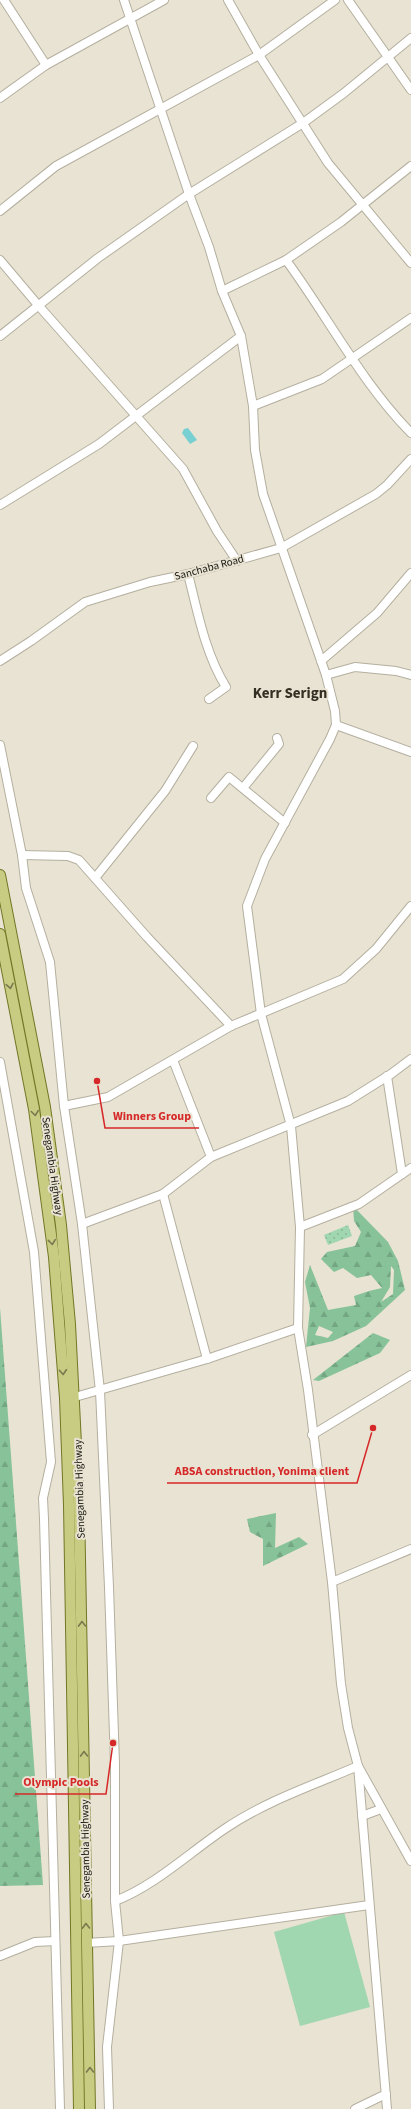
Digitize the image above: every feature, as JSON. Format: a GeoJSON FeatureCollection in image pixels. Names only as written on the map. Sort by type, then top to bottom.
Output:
{"type":"FeatureCollection","features":[{"type":"Feature","properties":{"kind":"main road","name":"Senegambia Highway"},"geometry":{"type":"LineString","coordinates":[[0,875],[45,1107],[64,1256],[75,1397],[80,1504],[86,1944],[90,2109]]}},
{"type":"Feature","properties":{"kind":"main road","name":"Senegambia Highway"},"geometry":{"type":"LineString","coordinates":[[0,934],[34,1109],[54,1258],[64,1398],[69,1513],[79,2109]]}},
{"type":"Feature","properties":{"kind":"street"},"geometry":{"type":"LineString","coordinates":[[4,0],[46,65]]}},
{"type":"Feature","properties":{"kind":"street"},"geometry":{"type":"LineString","coordinates":[[124,0],[189,194],[209,247],[222,291],[241,336],[253,406],[255,450],[263,494],[326,675],[335,711],[336,725],[265,859],[247,906],[261,1014],[292,1126],[300,1227],[298,1328],[308,1390],[312,1435],[332,1582],[342,1686],[348,1728],[358,1766],[369,1905],[379,1998],[387,2109]]}},
{"type":"Feature","properties":{"kind":"street"},"geometry":{"type":"LineString","coordinates":[[0,98],[46,65],[164,0]]}},
{"type":"Feature","properties":{"kind":"street"},"geometry":{"type":"LineString","coordinates":[[228,0],[259,55],[328,163],[411,264]]}},
{"type":"Feature","properties":{"kind":"street"},"geometry":{"type":"LineString","coordinates":[[0,211],[56,166],[259,55],[335,0]]}},
{"type":"Feature","properties":{"kind":"street"},"geometry":{"type":"LineString","coordinates":[[348,0],[411,90]]}},
{"type":"Feature","properties":{"kind":"street"},"geometry":{"type":"LineString","coordinates":[[0,336],[98,258],[189,194],[303,123],[389,57],[411,38]]}},
{"type":"Feature","properties":{"kind":"street"},"geometry":{"type":"LineString","coordinates":[[222,291],[286,260],[341,222],[411,166]]}},
{"type":"Feature","properties":{"kind":"street"},"geometry":{"type":"LineString","coordinates":[[0,260],[38,306],[137,415],[182,469],[217,531],[237,561]]}},
{"type":"Feature","properties":{"kind":"street"},"geometry":{"type":"LineString","coordinates":[[286,260],[353,359],[396,417],[411,433]]}},
{"type":"Feature","properties":{"kind":"street"},"geometry":{"type":"LineString","coordinates":[[253,406],[322,379],[411,318]]}},
{"type":"Feature","properties":{"kind":"street"},"geometry":{"type":"LineString","coordinates":[[0,505],[99,444],[241,336]]}},
{"type":"Feature","properties":{"kind":"street","name":"Sanchaba Road"},"geometry":{"type":"LineString","coordinates":[[0,661],[31,641],[85,602],[150,582],[188,574],[281,548],[376,494],[387,485],[411,459]]}},
{"type":"Feature","properties":{"kind":"street"},"geometry":{"type":"LineString","coordinates":[[321,661],[377,613],[411,573]]}},
{"type":"Feature","properties":{"kind":"street"},"geometry":{"type":"LineString","coordinates":[[188,574],[207,646],[215,668],[226,687],[209,699]]}},
{"type":"Feature","properties":{"kind":"street"},"geometry":{"type":"LineString","coordinates":[[326,675],[355,667],[396,671],[411,675]]}},
{"type":"Feature","properties":{"kind":"street"},"geometry":{"type":"LineString","coordinates":[[336,725],[411,752]]}},
{"type":"Feature","properties":{"kind":"street"},"geometry":{"type":"LineString","coordinates":[[243,788],[279,744],[277,738]]}},
{"type":"Feature","properties":{"kind":"street"},"geometry":{"type":"LineString","coordinates":[[0,745],[22,855],[26,888],[50,962],[64,1106],[82,1224],[100,1391],[115,1764],[115,1901],[119,1941],[107,2047],[109,2109]]}},
{"type":"Feature","properties":{"kind":"street"},"geometry":{"type":"LineString","coordinates":[[95,878],[165,791],[193,746]]}},
{"type":"Feature","properties":{"kind":"street"},"geometry":{"type":"LineString","coordinates":[[211,798],[230,777],[285,823]]}},
{"type":"Feature","properties":{"kind":"street"},"geometry":{"type":"LineString","coordinates":[[22,855],[68,856],[79,860],[147,937],[231,1026]]}},
{"type":"Feature","properties":{"kind":"street"},"geometry":{"type":"LineString","coordinates":[[64,1106],[108,1097],[231,1026],[343,979],[376,949],[411,906]]}},
{"type":"Feature","properties":{"kind":"street"},"geometry":{"type":"LineString","coordinates":[[82,1224],[163,1194],[211,1157],[292,1126],[348,1101],[411,1059]]}},
{"type":"Feature","properties":{"kind":"street"},"geometry":{"type":"LineString","coordinates":[[173,1060],[211,1157]]}},
{"type":"Feature","properties":{"kind":"street"},"geometry":{"type":"LineString","coordinates":[[0,1062],[34,1252],[52,1462],[43,1498],[60,2109]]}},
{"type":"Feature","properties":{"kind":"street"},"geometry":{"type":"LineString","coordinates":[[387,1076],[402,1174]]}},
{"type":"Feature","properties":{"kind":"street"},"geometry":{"type":"LineString","coordinates":[[300,1227],[359,1204],[411,1168]]}},
{"type":"Feature","properties":{"kind":"street"},"geometry":{"type":"LineString","coordinates":[[163,1194],[207,1359]]}},
{"type":"Feature","properties":{"kind":"street"},"geometry":{"type":"LineString","coordinates":[[75,1397],[207,1359],[298,1328]]}},
{"type":"Feature","properties":{"kind":"street"},"geometry":{"type":"LineString","coordinates":[[312,1435],[411,1375]]}},
{"type":"Feature","properties":{"kind":"street"},"geometry":{"type":"LineString","coordinates":[[332,1582],[411,1548]]}},
{"type":"Feature","properties":{"kind":"street"},"geometry":{"type":"LineString","coordinates":[[115,1901],[135,1893],[226,1828],[257,1809],[358,1766]]}},
{"type":"Feature","properties":{"kind":"street"},"geometry":{"type":"LineString","coordinates":[[358,1766],[411,1861]]}},
{"type":"Feature","properties":{"kind":"street"},"geometry":{"type":"LineString","coordinates":[[362,1816],[381,1809]]}},
{"type":"Feature","properties":{"kind":"street"},"geometry":{"type":"LineString","coordinates":[[86,1944],[119,1941],[369,1905]]}},
{"type":"Feature","properties":{"kind":"street"},"geometry":{"type":"LineString","coordinates":[[0,1956],[35,1942],[55,1941]]}},
{"type":"Feature","properties":{"kind":"street"},"geometry":{"type":"LineString","coordinates":[[355,2109],[386,2094]]}},
{"type":"Feature","properties":{"kind":"green space"},"geometry":{"type":"Polygon","coordinates":[[[353,1206],[388,1242],[398,1261],[405,1290],[366,1326],[333,1341],[306,1347],[310,1308],[305,1282],[310,1265],[328,1310],[356,1305],[354,1296],[382,1288],[371,1275],[357,1278],[343,1268],[334,1272],[321,1259],[327,1252],[355,1246],[361,1232],[354,1221],[353,1206]],[[391,1266],[390,1287],[381,1302],[393,1294],[394,1270],[391,1266]],[[319,1326],[315,1335],[328,1338],[333,1332],[319,1326]]]}},
{"type":"Feature","properties":{"kind":"green space"},"geometry":{"type":"Polygon","coordinates":[[[348,1225],[352,1236],[328,1245],[324,1235],[348,1225]]]}},
{"type":"Feature","properties":{"kind":"green space"},"geometry":{"type":"Polygon","coordinates":[[[0,1308],[43,1885],[0,1886],[0,1308]]]}},
{"type":"Feature","properties":{"kind":"green space"},"geometry":{"type":"Polygon","coordinates":[[[373,1333],[390,1340],[380,1353],[319,1381],[313,1380],[373,1333]]]}},
{"type":"Feature","properties":{"kind":"green space"},"geometry":{"type":"Polygon","coordinates":[[[276,1513],[275,1548],[299,1537],[308,1544],[263,1566],[263,1539],[250,1532],[247,1519],[276,1513]]]}},
{"type":"Feature","properties":{"kind":"green space"},"geometry":{"type":"Polygon","coordinates":[[[344,1912],[370,2007],[300,2026],[274,1932],[344,1912]]]}},
{"type":"Feature","properties":{"kind":"water"},"geometry":{"type":"Polygon","coordinates":[[[188,428],[197,440],[190,444],[182,433],[184,429],[188,428]]]}},
{"type":"Feature","properties":{"kind":"place","name":"Winners Group"},"geometry":{"type":"Point","coordinates":[97,1081]}},
{"type":"Feature","properties":{"kind":"place","name":"ABSA construction, Yonima client"},"geometry":{"type":"Point","coordinates":[373,1428]}},
{"type":"Feature","properties":{"kind":"place","name":"Olympic Pools"},"geometry":{"type":"Point","coordinates":[113,1743]}},
{"type":"Feature","properties":{"kind":"district","name":"Kerr Serign"},"geometry":{"type":"Point","coordinates":[290,693]}}]}
